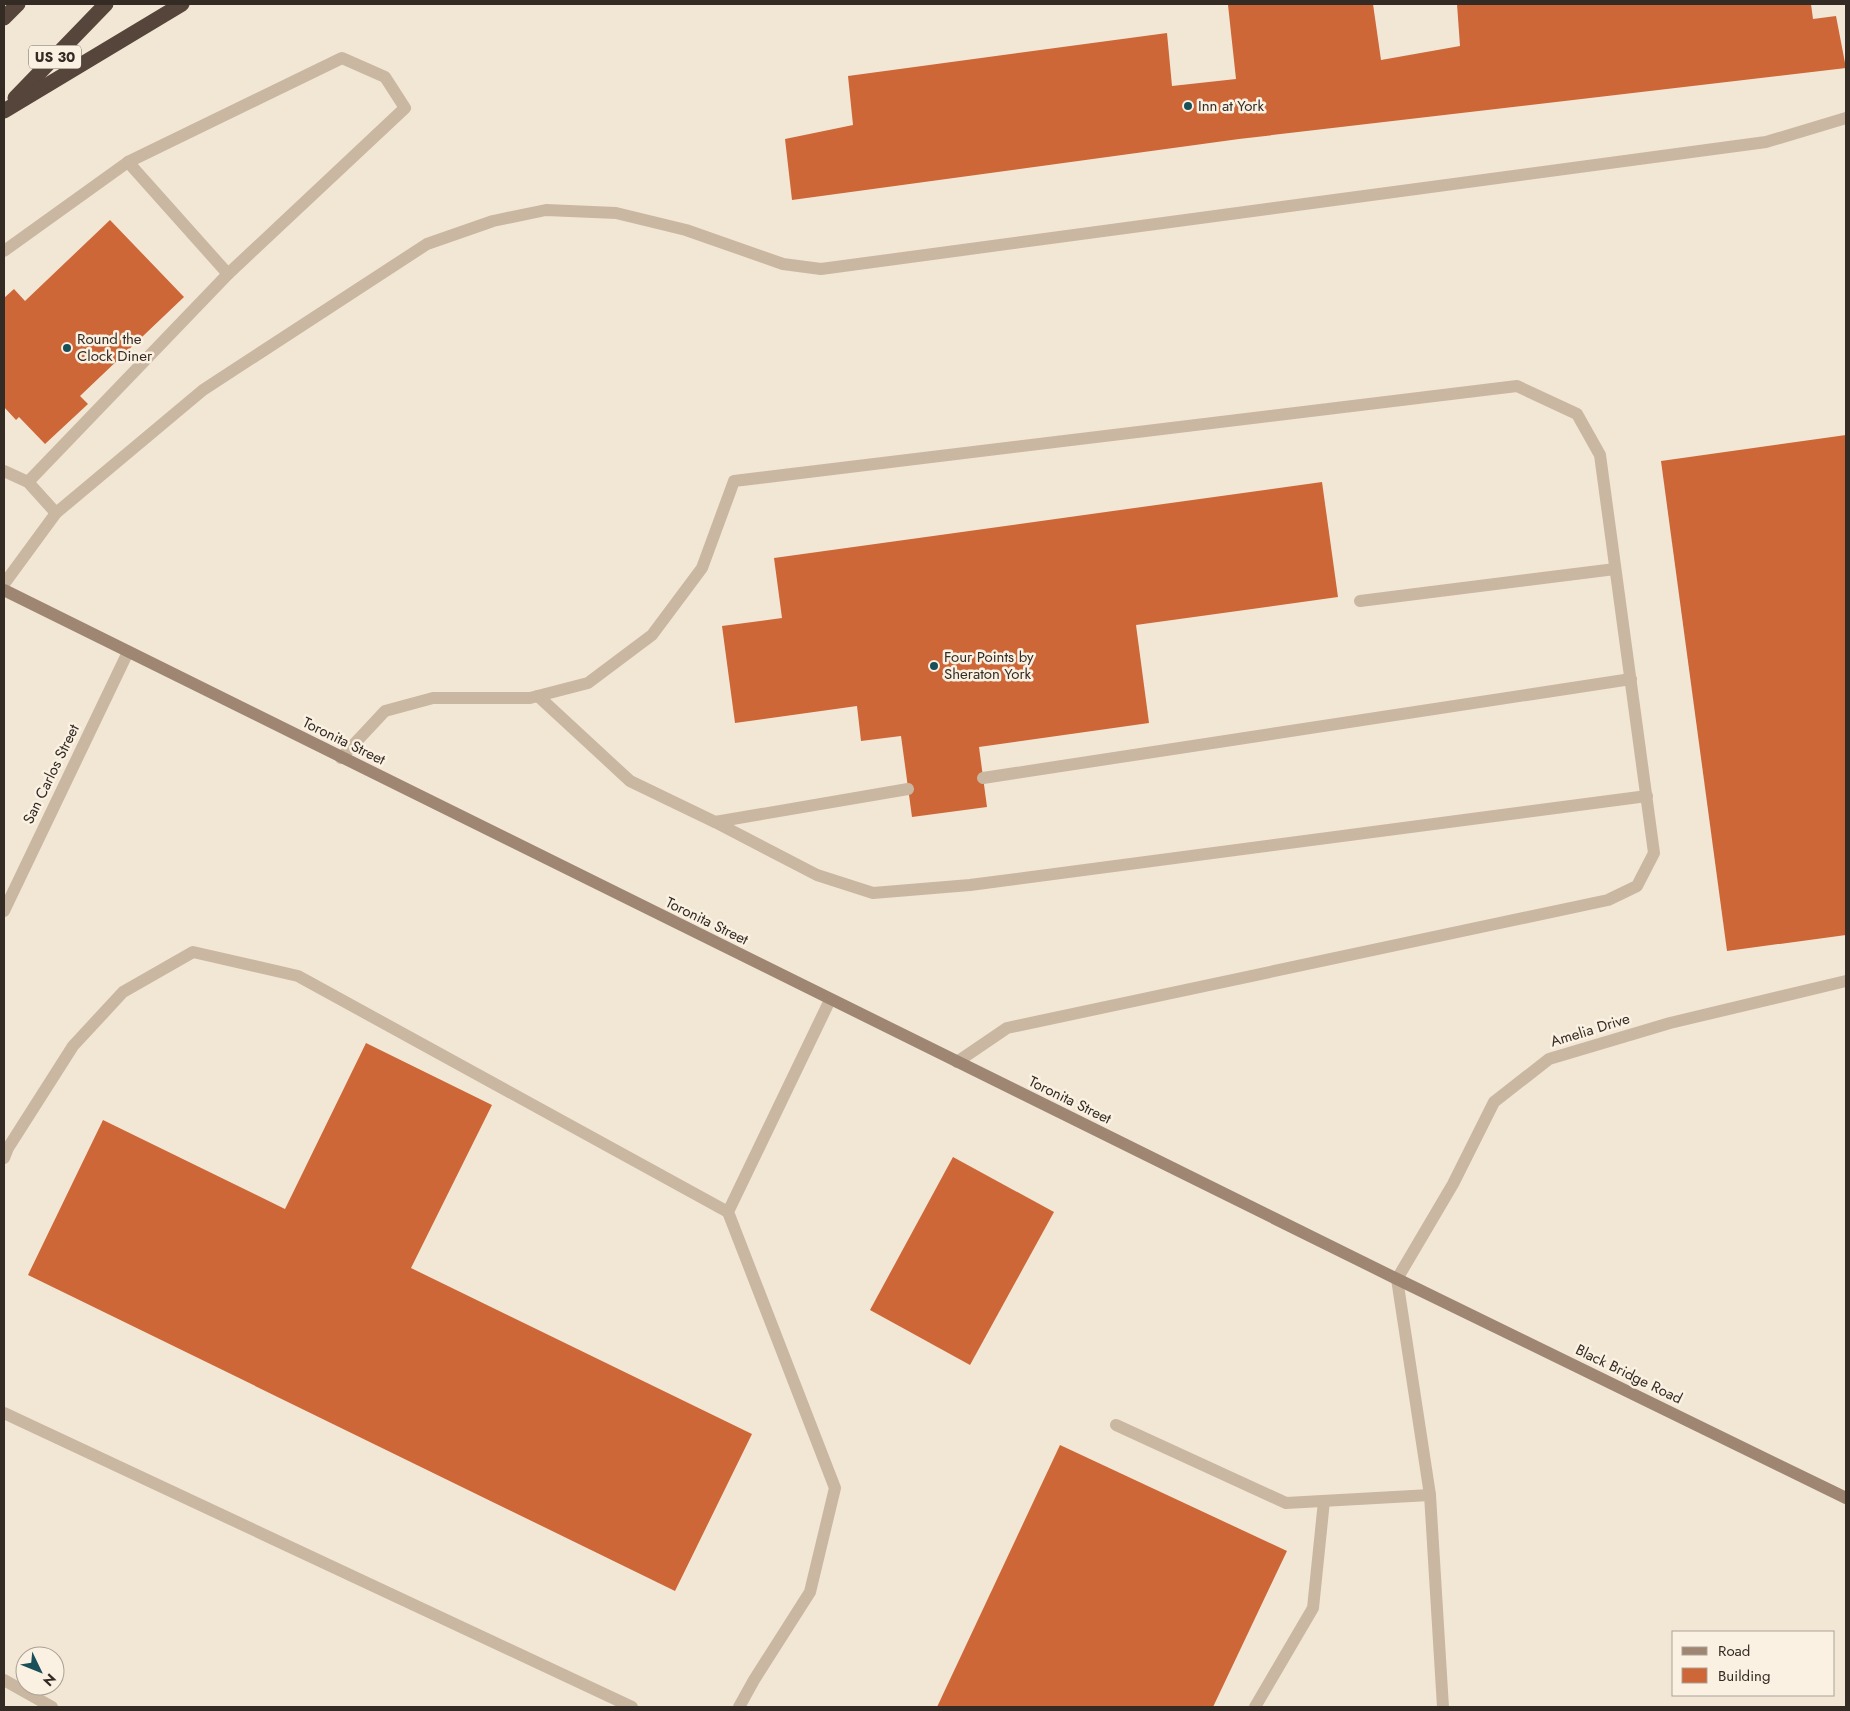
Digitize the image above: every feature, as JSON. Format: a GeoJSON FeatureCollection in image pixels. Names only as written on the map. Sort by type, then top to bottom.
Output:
{"type":"FeatureCollection","features":[{"type":"Feature","properties":{"kind":"highway"},"geometry":{"type":"LineString","coordinates":[[4,18],[18,4]]}},
{"type":"Feature","properties":{"kind":"highway","name":"US 30"},"geometry":{"type":"LineString","coordinates":[[4,110],[106,4]]}},
{"type":"Feature","properties":{"kind":"highway"},"geometry":{"type":"LineString","coordinates":[[4,110],[182,4]]}},
{"type":"Feature","properties":{"kind":"street"},"geometry":{"type":"LineString","coordinates":[[4,251],[128,162],[342,58],[385,77],[405,108],[228,274],[28,482]]}},
{"type":"Feature","properties":{"kind":"street"},"geometry":{"type":"LineString","coordinates":[[4,584],[56,513],[203,390],[428,244],[493,221],[546,210],[616,213],[686,230],[782,264],[821,269],[1766,142],[1846,118]]}},
{"type":"Feature","properties":{"kind":"street"},"geometry":{"type":"LineString","coordinates":[[128,162],[228,274]]}},
{"type":"Feature","properties":{"kind":"street"},"geometry":{"type":"LineString","coordinates":[[342,758],[385,711],[433,698],[530,698],[588,683],[652,635],[702,568],[734,481],[1517,386],[1577,414],[1600,455],[1647,796],[1654,853],[1638,886],[1608,900],[1007,1028],[957,1062]]}},
{"type":"Feature","properties":{"kind":"street"},"geometry":{"type":"LineString","coordinates":[[4,471],[28,482],[56,513]]}},
{"type":"Feature","properties":{"kind":"street"},"geometry":{"type":"LineString","coordinates":[[1360,601],[1615,569]]}},
{"type":"Feature","properties":{"kind":"street","name":"Toronita Street"},"geometry":{"type":"LineString","coordinates":[[4,590],[1396,1279]]}},
{"type":"Feature","properties":{"kind":"street","name":"San Carlos Street"},"geometry":{"type":"LineString","coordinates":[[4,911],[128,652]]}},
{"type":"Feature","properties":{"kind":"street"},"geometry":{"type":"LineString","coordinates":[[983,778],[1630,679]]}},
{"type":"Feature","properties":{"kind":"street"},"geometry":{"type":"LineString","coordinates":[[538,696],[630,781],[715,822],[817,875],[873,894],[970,885],[1647,796]]}},
{"type":"Feature","properties":{"kind":"street"},"geometry":{"type":"LineString","coordinates":[[715,822],[908,789]]}},
{"type":"Feature","properties":{"kind":"street"},"geometry":{"type":"LineString","coordinates":[[4,1158],[13,1140],[73,1046],[122,992],[193,952],[298,976],[728,1212],[835,1488],[810,1592],[739,1707]]}},
{"type":"Feature","properties":{"kind":"street","name":"Amelia Drive"},"geometry":{"type":"LineString","coordinates":[[1396,1279],[1453,1184],[1494,1102],[1548,1059],[1670,1023],[1846,981]]}},
{"type":"Feature","properties":{"kind":"street"},"geometry":{"type":"LineString","coordinates":[[728,1212],[830,1000]]}},
{"type":"Feature","properties":{"kind":"street"},"geometry":{"type":"LineString","coordinates":[[1396,1279],[1430,1496],[1443,1707]]}},
{"type":"Feature","properties":{"kind":"street","name":"Black Bridge Road"},"geometry":{"type":"LineString","coordinates":[[1396,1279],[1846,1498]]}},
{"type":"Feature","properties":{"kind":"street"},"geometry":{"type":"LineString","coordinates":[[4,1413],[632,1707]]}},
{"type":"Feature","properties":{"kind":"street"},"geometry":{"type":"LineString","coordinates":[[1116,1425],[1286,1503],[1430,1496]]}},
{"type":"Feature","properties":{"kind":"street"},"geometry":{"type":"LineString","coordinates":[[1255,1707],[1313,1608],[1324,1501]]}},
{"type":"Feature","properties":{"kind":"street"},"geometry":{"type":"LineString","coordinates":[[4,1680],[52,1707]]}},
{"type":"Feature","properties":{"kind":"building","name":"Inn at York"},"geometry":{"type":"Polygon","coordinates":[[[1373,4],[1381,60],[1460,46],[1457,4],[1811,4],[1813,19],[1836,16],[1846,68],[1239,139],[792,200],[785,139],[853,125],[848,76],[1167,33],[1172,86],[1236,79],[1228,5],[1373,4]]]}},
{"type":"Feature","properties":{"kind":"building","name":"Round the Clock Diner"},"geometry":{"type":"Polygon","coordinates":[[[110,220],[184,297],[80,396],[88,404],[45,444],[19,417],[16,420],[4,407],[4,298],[14,289],[25,301],[110,220]]]}},
{"type":"Feature","properties":{"kind":"building"},"geometry":{"type":"Polygon","coordinates":[[[1846,435],[1846,935],[1727,951],[1661,461],[1846,435]]]}},
{"type":"Feature","properties":{"kind":"building","name":"Four Points by Sheraton York"},"geometry":{"type":"Polygon","coordinates":[[[1322,482],[1338,597],[1136,625],[1149,723],[979,747],[987,807],[912,817],[901,736],[861,741],[857,706],[735,723],[722,626],[782,618],[774,558],[1322,482]]]}},
{"type":"Feature","properties":{"kind":"building"},"geometry":{"type":"Polygon","coordinates":[[[366,1043],[492,1105],[411,1268],[752,1434],[675,1591],[28,1275],[103,1120],[285,1209],[366,1043]]]}},
{"type":"Feature","properties":{"kind":"building"},"geometry":{"type":"Polygon","coordinates":[[[953,1157],[1054,1212],[970,1365],[870,1310],[953,1157]]]}},
{"type":"Feature","properties":{"kind":"building"},"geometry":{"type":"Polygon","coordinates":[[[1060,1445],[1287,1551],[1213,1707],[937,1707],[1060,1445]]]}},
{"type":"Feature","properties":{"kind":"place","name":"Inn at York"},"geometry":{"type":"Point","coordinates":[1188,106]}},
{"type":"Feature","properties":{"kind":"place","name":"Round the Clock Diner"},"geometry":{"type":"Point","coordinates":[67,348]}},
{"type":"Feature","properties":{"kind":"place","name":"Four Points by Sheraton York"},"geometry":{"type":"Point","coordinates":[934,666]}}]}
